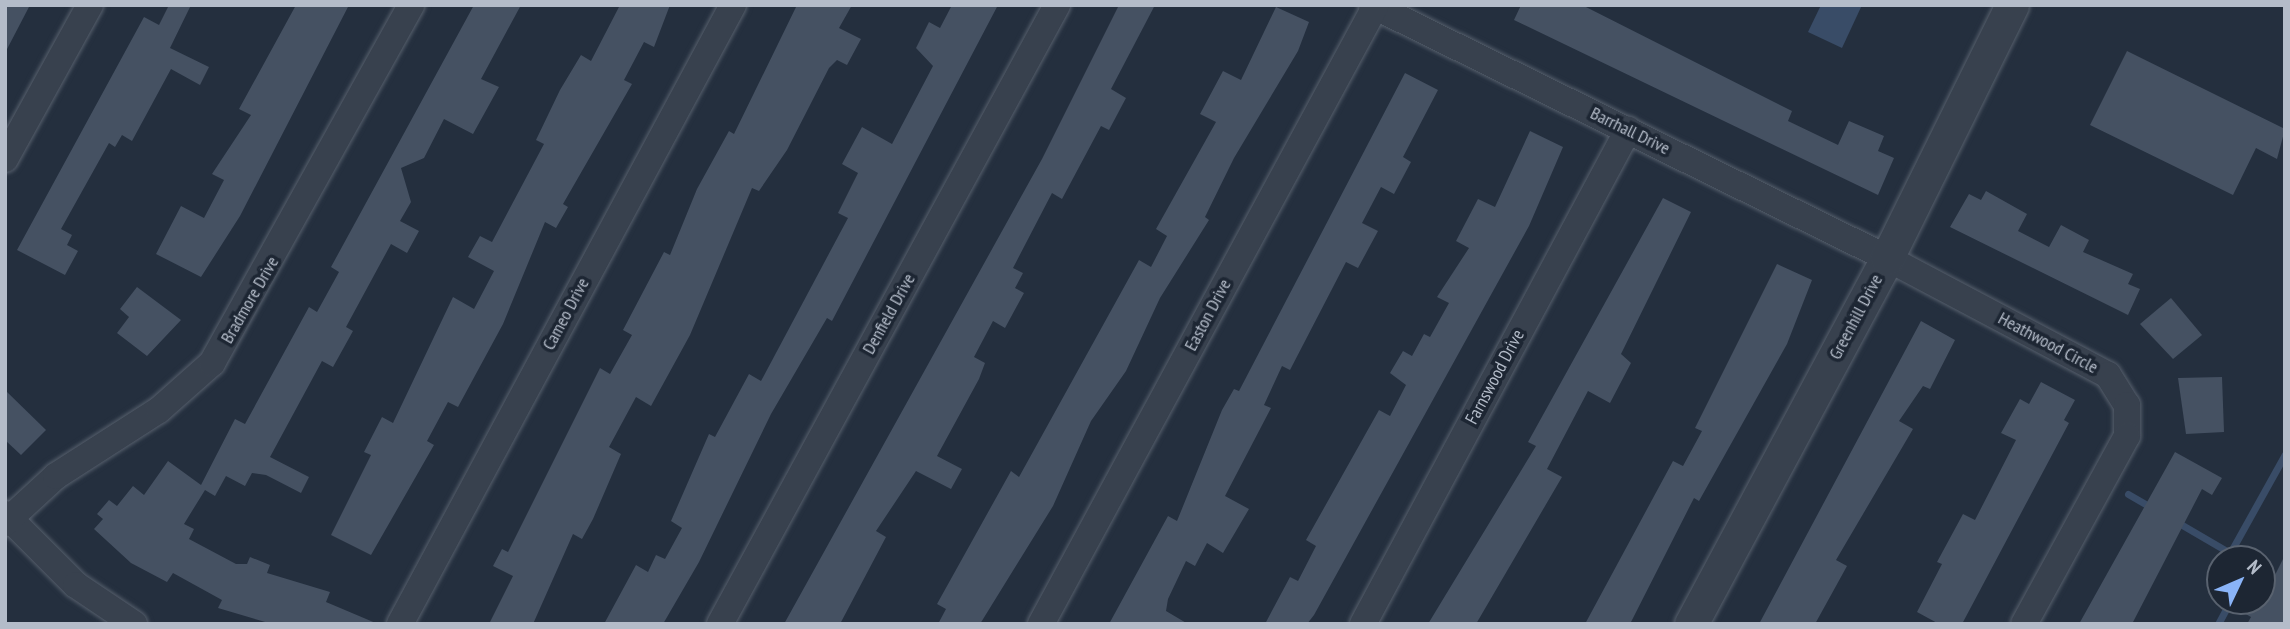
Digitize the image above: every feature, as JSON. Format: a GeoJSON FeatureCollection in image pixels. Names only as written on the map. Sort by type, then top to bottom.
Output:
{"type":"FeatureCollection","features":[{"type":"Feature","properties":{"kind":"street"},"geometry":{"type":"LineString","coordinates":[[5,159],[90,5]]}},
{"type":"Feature","properties":{"kind":"street","name":"Bradmore Drive"},"geometry":{"type":"LineString","coordinates":[[7,519],[56,476],[159,410],[212,363],[411,5]]}},
{"type":"Feature","properties":{"kind":"street","name":"Cameo Drive"},"geometry":{"type":"LineString","coordinates":[[400,624],[733,5]]}},
{"type":"Feature","properties":{"kind":"street","name":"Denfield Drive"},"geometry":{"type":"LineString","coordinates":[[720,624],[1058,5]]}},
{"type":"Feature","properties":{"kind":"street","name":"Greenhill Drive"},"geometry":{"type":"LineString","coordinates":[[1691,624],[1887,258],[2012,5]]}},
{"type":"Feature","properties":{"kind":"street","name":"Barrhall Drive"},"geometry":{"type":"LineString","coordinates":[[1373,6],[1887,258]]}},
{"type":"Feature","properties":{"kind":"street","name":"Easton Drive"},"geometry":{"type":"LineString","coordinates":[[1041,624],[1373,6]]}},
{"type":"Feature","properties":{"kind":"street","name":"Farnswood Drive"},"geometry":{"type":"LineString","coordinates":[[1363,624],[1628,130]]}},
{"type":"Feature","properties":{"kind":"street","name":"Heathwood Circle"},"geometry":{"type":"LineString","coordinates":[[1887,258],[2108,375],[2127,405],[2127,436],[2024,624]]}},
{"type":"Feature","properties":{"kind":"street"},"geometry":{"type":"LineString","coordinates":[[7,519],[76,585],[134,624]]}},
{"type":"Feature","properties":{"kind":"water"},"geometry":{"type":"Polygon","coordinates":[[[1821,5],[1862,5],[1842,48],[1808,32],[1821,5]]]}},
{"type":"Feature","properties":{"kind":"building"},"geometry":{"type":"Polygon","coordinates":[[[5,5],[30,5],[5,53],[5,5]]]}},
{"type":"Feature","properties":{"kind":"building"},"geometry":{"type":"Polygon","coordinates":[[[169,5],[191,5],[170,48],[209,67],[200,85],[171,69],[132,141],[122,135],[115,147],[109,143],[61,229],[72,235],[67,245],[78,251],[65,275],[17,250],[144,17],[159,25],[169,5]]]}},
{"type":"Feature","properties":{"kind":"building"},"geometry":{"type":"Polygon","coordinates":[[[296,5],[349,5],[240,216],[201,277],[156,254],[181,206],[204,218],[224,180],[212,174],[251,115],[239,109],[296,5]]]}},
{"type":"Feature","properties":{"kind":"building"},"geometry":{"type":"Polygon","coordinates":[[[474,5],[521,5],[481,79],[499,87],[473,134],[444,119],[424,158],[401,168],[411,202],[400,221],[419,231],[407,253],[391,244],[346,327],[353,331],[333,367],[322,361],[270,457],[309,477],[301,493],[266,475],[252,473],[245,486],[226,476],[215,496],[205,490],[184,524],[194,529],[189,539],[236,564],[247,564],[250,557],[270,565],[267,573],[330,592],[326,602],[378,624],[272,624],[218,608],[222,600],[173,573],[167,582],[131,563],[94,529],[103,519],[97,514],[109,500],[117,506],[133,486],[144,495],[168,461],[201,485],[235,419],[245,424],[309,307],[317,312],[339,272],[331,267],[474,5]]]}},
{"type":"Feature","properties":{"kind":"building"},"geometry":{"type":"Polygon","coordinates":[[[620,5],[670,5],[654,47],[644,42],[624,80],[632,84],[563,204],[568,207],[556,228],[545,222],[503,324],[458,407],[448,402],[427,441],[434,445],[371,555],[331,535],[371,455],[364,452],[382,417],[393,423],[453,297],[474,309],[494,271],[468,257],[480,236],[492,242],[544,144],[536,140],[560,90],[581,55],[591,61],[620,5]]]}},
{"type":"Feature","properties":{"kind":"building"},"geometry":{"type":"Polygon","coordinates":[[[797,5],[852,5],[839,28],[861,39],[847,65],[837,60],[829,68],[787,150],[759,191],[752,188],[690,335],[651,406],[636,397],[609,447],[621,454],[582,539],[573,534],[533,624],[489,624],[513,576],[493,566],[502,549],[508,552],[600,368],[610,374],[632,335],[623,330],[664,252],[670,255],[697,189],[729,131],[734,134],[797,5]]]}},
{"type":"Feature","properties":{"kind":"building"},"geometry":{"type":"Polygon","coordinates":[[[952,5],[998,5],[832,321],[827,318],[771,414],[699,562],[663,624],[604,624],[636,565],[648,572],[656,555],[665,559],[682,528],[671,521],[709,434],[715,437],[749,374],[761,381],[848,218],[838,213],[858,173],[842,164],[862,127],[892,144],[933,66],[916,48],[929,22],[940,28],[952,5]]]}},
{"type":"Feature","properties":{"kind":"building"},"geometry":{"type":"Polygon","coordinates":[[[1119,5],[1155,5],[1111,89],[1126,98],[1109,130],[1101,126],[1062,199],[1052,193],[1013,268],[1023,273],[1015,288],[1024,293],[1005,328],[993,321],[974,357],[985,363],[979,379],[937,456],[962,469],[951,489],[916,471],[876,531],[886,537],[840,624],[784,624],[1042,159],[1119,5]]]}},
{"type":"Feature","properties":{"kind":"building"},"geometry":{"type":"Polygon","coordinates":[[[1521,5],[1582,5],[1792,111],[1788,121],[1838,145],[1849,121],[1884,136],[1878,151],[1894,158],[1878,195],[1514,20],[1521,5]]]}},
{"type":"Feature","properties":{"kind":"building"},"geometry":{"type":"Polygon","coordinates":[[[1276,7],[1309,22],[1298,51],[1234,158],[1205,217],[1209,220],[1160,298],[1126,371],[1091,421],[1053,506],[980,624],[938,624],[946,609],[937,604],[1011,471],[1019,477],[1139,260],[1151,267],[1167,236],[1156,229],[1216,122],[1200,114],[1223,71],[1241,80],[1276,7]]]}},
{"type":"Feature","properties":{"kind":"building"},"geometry":{"type":"Polygon","coordinates":[[[2127,51],[2285,129],[2277,159],[2256,148],[2233,195],[2090,125],[2127,51]]]}},
{"type":"Feature","properties":{"kind":"building"},"geometry":{"type":"Polygon","coordinates":[[[1405,73],[1438,90],[1403,157],[1411,162],[1394,194],[1381,187],[1362,223],[1378,231],[1358,268],[1346,262],[1290,370],[1282,366],[1264,405],[1271,408],[1225,496],[1249,509],[1223,553],[1207,543],[1195,566],[1186,561],[1168,599],[1166,611],[1188,624],[1109,624],[1168,516],[1177,521],[1222,410],[1234,389],[1239,391],[1405,73]]]}},
{"type":"Feature","properties":{"kind":"building"},"geometry":{"type":"Polygon","coordinates":[[[1530,131],[1563,147],[1529,226],[1314,615],[1307,624],[1265,624],[1290,577],[1298,581],[1316,546],[1306,540],[1379,410],[1390,416],[1406,385],[1390,373],[1403,351],[1412,356],[1424,334],[1430,337],[1449,303],[1437,297],[1469,248],[1456,241],[1478,199],[1495,207],[1530,131]]]}},
{"type":"Feature","properties":{"kind":"building"},"geometry":{"type":"Polygon","coordinates":[[[1986,191],[2027,214],[2018,231],[2049,247],[2061,225],[2089,240],[2083,252],[2133,274],[2128,284],[2140,289],[2128,315],[1950,227],[1969,194],[1981,200],[1986,191]]]}},
{"type":"Feature","properties":{"kind":"building"},"geometry":{"type":"Polygon","coordinates":[[[1663,198],[1691,212],[1621,354],[1631,363],[1610,403],[1588,391],[1547,469],[1562,477],[1476,624],[1428,624],[1536,446],[1528,442],[1663,198]]]}},
{"type":"Feature","properties":{"kind":"building"},"geometry":{"type":"Polygon","coordinates":[[[1777,264],[1812,280],[1787,344],[1699,501],[1694,498],[1630,624],[1585,624],[1673,461],[1683,466],[1702,431],[1695,428],[1777,264]]]}},
{"type":"Feature","properties":{"kind":"building"},"geometry":{"type":"Polygon","coordinates":[[[137,287],[181,320],[147,356],[117,333],[129,317],[120,309],[137,287]]]}},
{"type":"Feature","properties":{"kind":"building"},"geometry":{"type":"Polygon","coordinates":[[[2171,298],[2202,335],[2173,359],[2140,324],[2171,298]]]}},
{"type":"Feature","properties":{"kind":"building"},"geometry":{"type":"Polygon","coordinates":[[[1921,321],[1955,340],[1930,389],[1923,386],[1899,421],[1913,429],[1836,560],[1847,566],[1815,624],[1759,624],[1921,321]]]}},
{"type":"Feature","properties":{"kind":"building"},"geometry":{"type":"Polygon","coordinates":[[[2222,377],[2224,432],[2186,434],[2178,378],[2222,377]]]}},
{"type":"Feature","properties":{"kind":"building"},"geometry":{"type":"Polygon","coordinates":[[[2041,382],[2075,400],[2064,420],[2069,423],[1962,624],[1939,624],[1917,612],[1942,564],[1937,562],[1963,514],[1975,520],[2016,440],[2001,433],[2020,399],[2029,404],[2041,382]]]}},
{"type":"Feature","properties":{"kind":"building"},"geometry":{"type":"Polygon","coordinates":[[[5,390],[46,430],[21,455],[5,440],[5,390]]]}},
{"type":"Feature","properties":{"kind":"building"},"geometry":{"type":"Polygon","coordinates":[[[2175,452],[2222,478],[2212,495],[2202,489],[2132,624],[2079,624],[2175,452]]]}},
{"type":"Feature","properties":{"kind":"building"},"geometry":{"type":"Polygon","coordinates":[[[2285,555],[2285,624],[2247,624],[2251,617],[2248,615],[2276,615],[2276,573],[2285,555]]]}},
{"type":"Feature","properties":{"kind":"waterway"},"geometry":{"type":"LineString","coordinates":[[2234,545],[2285,454]]}},
{"type":"Feature","properties":{"kind":"waterway"},"geometry":{"type":"LineString","coordinates":[[2128,494],[2152,508]]}},
{"type":"Feature","properties":{"kind":"waterway"},"geometry":{"type":"LineString","coordinates":[[2177,522],[2216,545]]}},
{"type":"Feature","properties":{"kind":"waterway"},"geometry":{"type":"LineString","coordinates":[[2218,624],[2223,615]]}}]}
